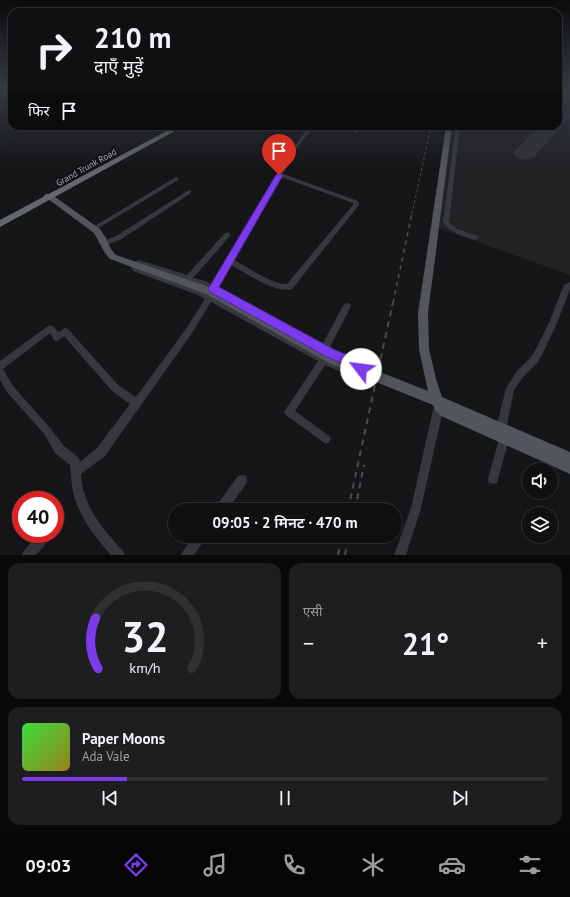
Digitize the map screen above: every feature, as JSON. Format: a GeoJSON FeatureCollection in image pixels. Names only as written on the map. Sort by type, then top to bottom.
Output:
{"type":"FeatureCollection","features":[{"type":"Feature","properties":{"kind":"highway","name":"Grand Trunk Road"},"geometry":{"type":"LineString","coordinates":[[49,197],[169,130]]}},
{"type":"Feature","properties":{"kind":"highway","name":"Grand Trunk Road"},"geometry":{"type":"LineString","coordinates":[[0,223],[174,130]]}},
{"type":"Feature","properties":{"kind":"main road"},"geometry":{"type":"LineString","coordinates":[[448,130],[423,313],[424,348],[430,379],[438,406],[445,412],[570,454]]}},
{"type":"Feature","properties":{"kind":"main road"},"geometry":{"type":"LineString","coordinates":[[49,197],[94,228],[104,237],[108,253],[113,257],[195,285],[333,359],[426,396],[570,459]]}},
{"type":"Feature","properties":{"kind":"main road"},"geometry":{"type":"LineString","coordinates":[[434,391],[448,401],[570,467]]}},
{"type":"Feature","properties":{"kind":"street"},"geometry":{"type":"LineString","coordinates":[[76,472],[101,452],[189,331],[279,175],[297,145],[309,130]]}},
{"type":"Feature","properties":{"kind":"street"},"geometry":{"type":"LineString","coordinates":[[458,130],[446,222],[453,230],[475,238]]}},
{"type":"Feature","properties":{"kind":"street"},"geometry":{"type":"LineString","coordinates":[[230,261],[270,282],[284,288],[289,287],[356,205],[356,202],[279,175]]}},
{"type":"Feature","properties":{"kind":"street"},"geometry":{"type":"LineString","coordinates":[[94,228],[176,179]]}},
{"type":"Feature","properties":{"kind":"street"},"geometry":{"type":"LineString","coordinates":[[105,243],[118,238],[189,192]]}},
{"type":"Feature","properties":{"kind":"street"},"geometry":{"type":"LineString","coordinates":[[188,279],[227,235]]}},
{"type":"Feature","properties":{"kind":"street"},"geometry":{"type":"LineString","coordinates":[[211,293],[139,271],[135,269],[133,265],[143,264],[188,279],[323,356]]}},
{"type":"Feature","properties":{"kind":"street"},"geometry":{"type":"LineString","coordinates":[[493,479],[503,443],[502,431],[510,388],[520,374],[534,360],[540,350],[553,323],[562,298],[570,285]]}},
{"type":"Feature","properties":{"kind":"street"},"geometry":{"type":"LineString","coordinates":[[326,438],[289,412],[323,356],[347,306]]}},
{"type":"Feature","properties":{"kind":"street"},"geometry":{"type":"LineString","coordinates":[[0,366],[51,328],[57,337],[65,331],[116,389],[137,403]]}},
{"type":"Feature","properties":{"kind":"street"},"geometry":{"type":"LineString","coordinates":[[0,372],[10,389],[48,432],[58,450],[75,462],[77,488],[87,512],[103,537],[119,555]]}},
{"type":"Feature","properties":{"kind":"street"},"geometry":{"type":"LineString","coordinates":[[400,555],[416,508],[438,406]]}},
{"type":"Feature","properties":{"kind":"street"},"geometry":{"type":"LineString","coordinates":[[225,503],[242,480]]}},
{"type":"Feature","properties":{"kind":"street"},"geometry":{"type":"LineString","coordinates":[[28,555],[39,543]]}},
{"type":"Feature","properties":{"kind":"street"},"geometry":{"type":"LineString","coordinates":[[187,555],[196,543]]}},
{"type":"Feature","properties":{"kind":"shaded area"},"geometry":{"type":"Polygon","coordinates":[[[562,113],[570,113],[570,275],[436,227],[450,130],[562,130],[562,113]]]}},
{"type":"Feature","properties":{"kind":"taxiway"},"geometry":{"type":"LineString","coordinates":[[562,114],[570,117]]}},
{"type":"Feature","properties":{"kind":"runway"},"geometry":{"type":"LineString","coordinates":[[525,153],[547,130]]}},
{"type":"Feature","properties":{"kind":"railway"},"geometry":{"type":"LineString","coordinates":[[412,214],[430,130]]}},
{"type":"Feature","properties":{"kind":"railway"},"geometry":{"type":"LineString","coordinates":[[393,303],[412,213]]}},
{"type":"Feature","properties":{"kind":"railway"},"geometry":{"type":"LineString","coordinates":[[350,503],[393,302]]}},
{"type":"Feature","properties":{"kind":"railway"},"geometry":{"type":"LineString","coordinates":[[356,503],[364,465]]}},
{"type":"Feature","properties":{"kind":"railway"},"geometry":{"type":"LineString","coordinates":[[338,555],[341,543]]}},
{"type":"Feature","properties":{"kind":"railway"},"geometry":{"type":"LineString","coordinates":[[345,555],[348,543]]}},
{"type":"Feature","properties":{"kind":"route"},"geometry":{"type":"LineString","coordinates":[[279,175],[213,289],[331,354],[361,366],[361,369]]}}]}
